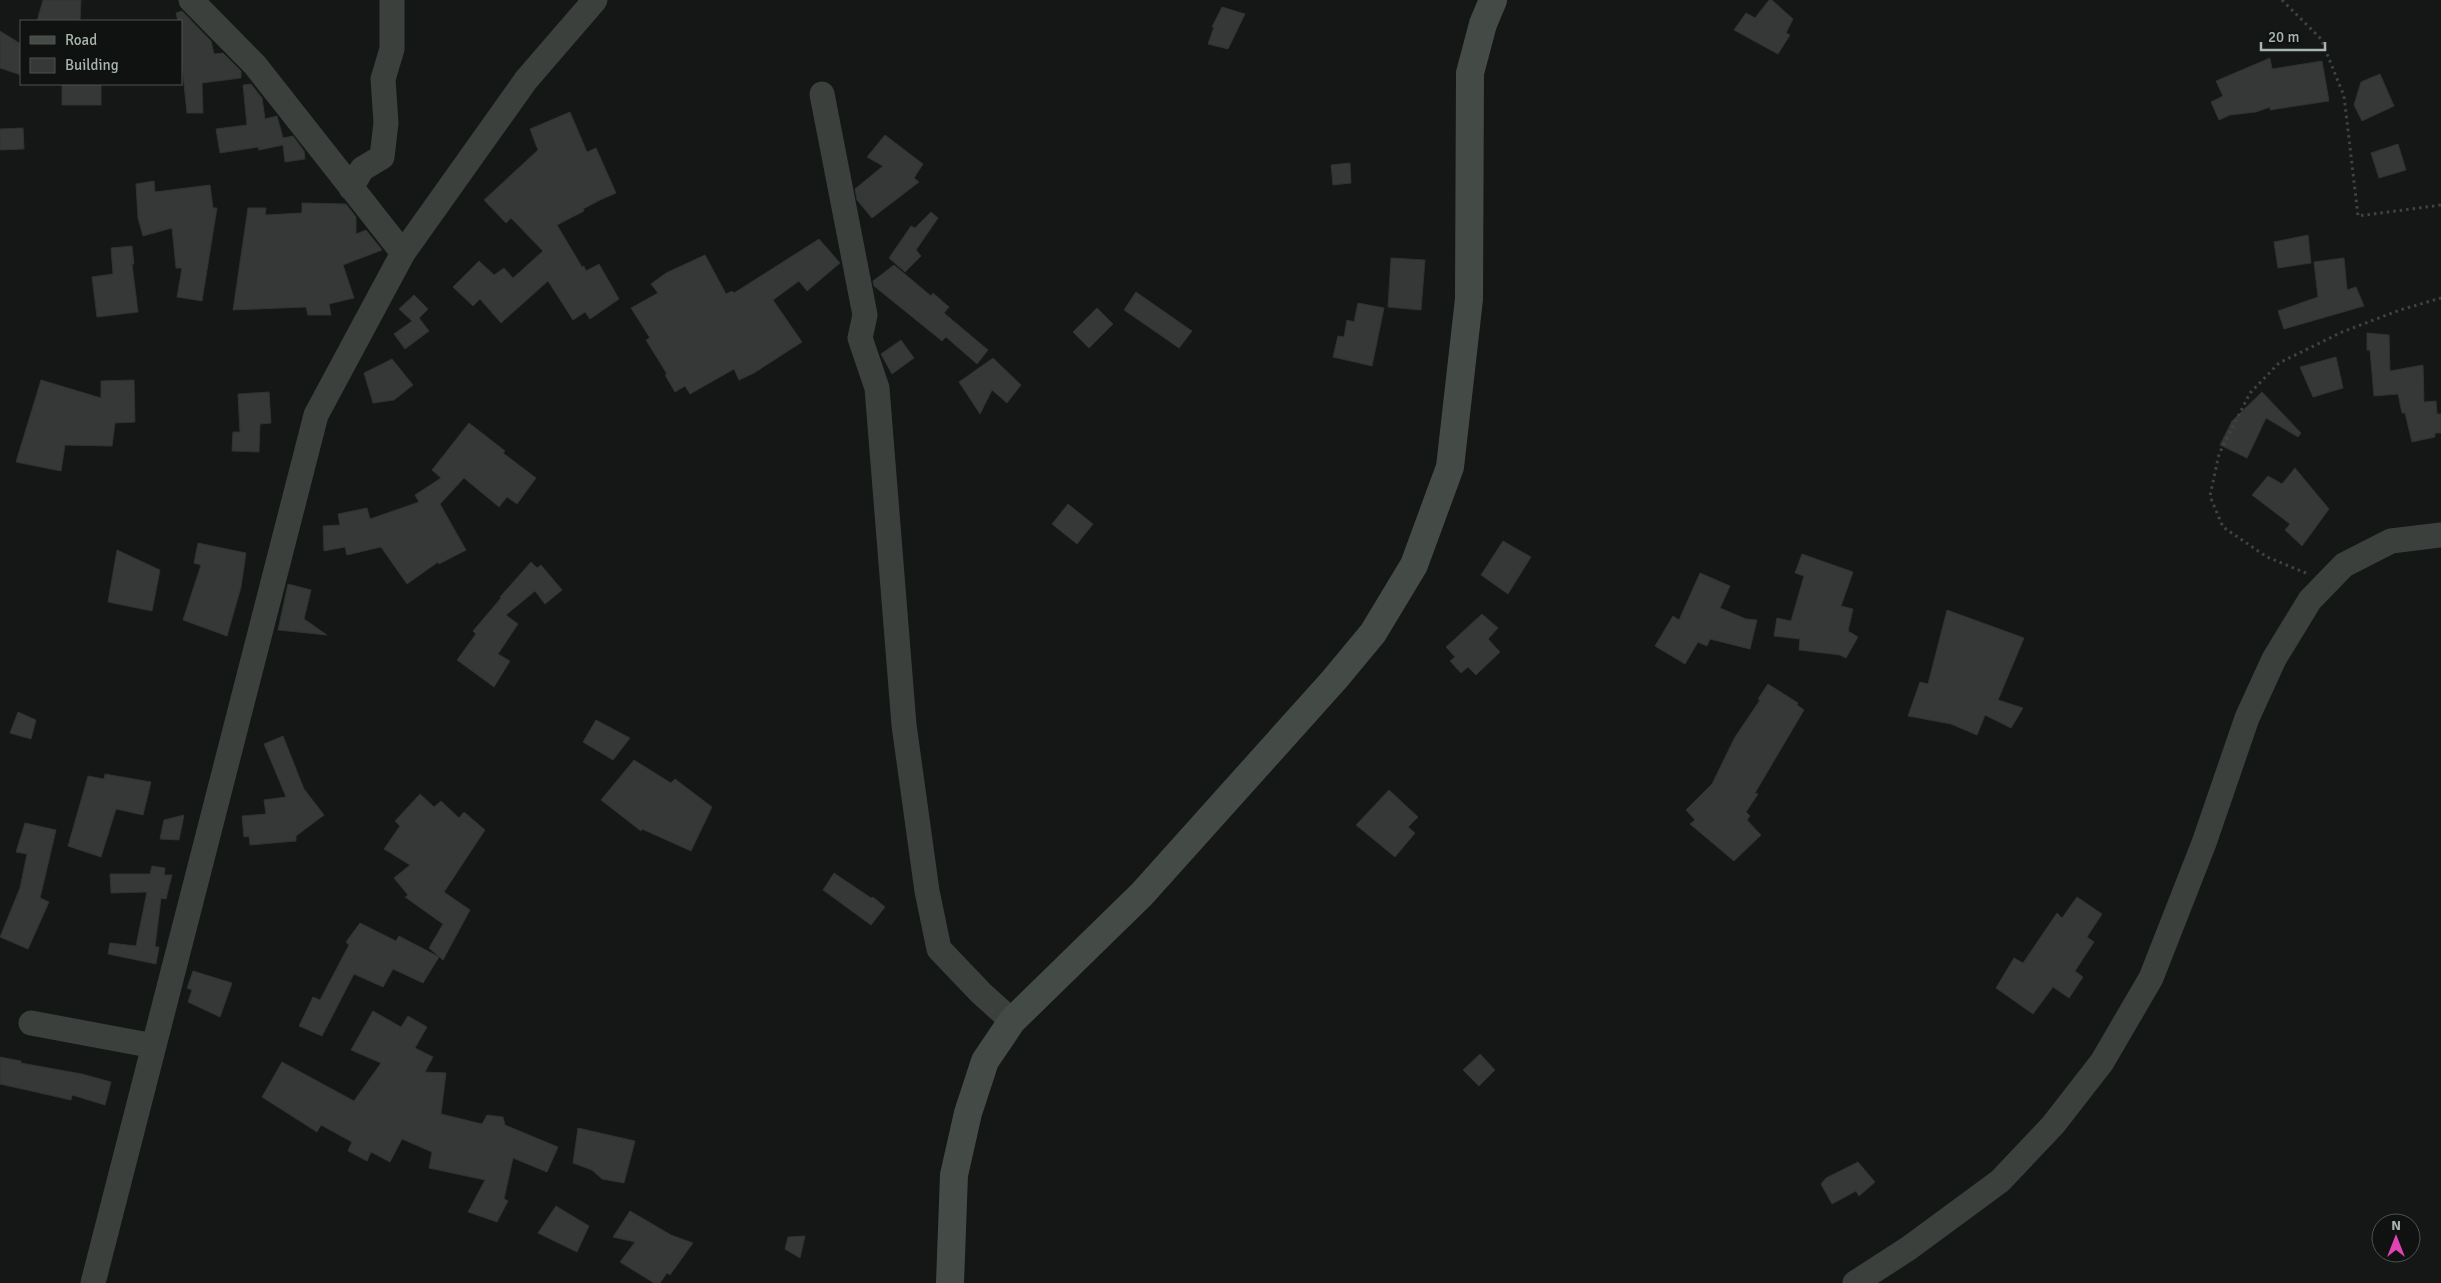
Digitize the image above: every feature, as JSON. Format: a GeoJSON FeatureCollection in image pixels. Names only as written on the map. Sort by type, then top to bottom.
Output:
{"type":"FeatureCollection","features":[{"type":"Feature","properties":{"kind":"main road"},"geometry":{"type":"LineString","coordinates":[[950,1283],[954,1174],[968,1113],[985,1061],[1012,1021],[1142,894],[1334,680],[1373,633],[1414,565],[1450,467],[1469,299],[1470,73],[1483,24],[1493,0]]}},
{"type":"Feature","properties":{"kind":"street"},"geometry":{"type":"LineString","coordinates":[[191,0],[255,65],[403,253]]}},
{"type":"Feature","properties":{"kind":"street"},"geometry":{"type":"LineString","coordinates":[[352,188],[362,169],[382,158],[386,124],[383,79],[392,49],[392,0]]}},
{"type":"Feature","properties":{"kind":"street"},"geometry":{"type":"LineString","coordinates":[[93,1283],[316,415],[403,253],[526,80],[595,0]]}},
{"type":"Feature","properties":{"kind":"street"},"geometry":{"type":"LineString","coordinates":[[822,94],[865,315],[860,338],[877,388],[904,725],[927,891],[939,949],[981,993],[1012,1021]]}},
{"type":"Feature","properties":{"kind":"street"},"geometry":{"type":"LineString","coordinates":[[1855,1283],[1909,1248],[2000,1181],[2053,1126],[2102,1062],[2151,978],[2204,843],[2247,718],[2274,659],[2310,600],[2344,565],[2391,540],[2441,535]]}},
{"type":"Feature","properties":{"kind":"street"},"geometry":{"type":"LineString","coordinates":[[31,1024],[154,1046]]}},
{"type":"Feature","properties":{"kind":"path"},"geometry":{"type":"LineString","coordinates":[[2282,0],[2321,39],[2344,96],[2358,216],[2441,205]]}},
{"type":"Feature","properties":{"kind":"path"},"geometry":{"type":"LineString","coordinates":[[2327,582],[2267,557],[2223,526],[2210,496],[2220,454],[2250,393],[2279,363],[2342,332],[2400,310],[2441,298]]}},
{"type":"Feature","properties":{"kind":"building"},"geometry":{"type":"Polygon","coordinates":[[[43,0],[81,0],[80,20],[37,20],[43,0]]]}},
{"type":"Feature","properties":{"kind":"building"},"geometry":{"type":"Polygon","coordinates":[[[1769,0],[1772,0],[1793,19],[1786,33],[1790,35],[1778,54],[1734,30],[1746,13],[1755,18],[1769,0]]]}},
{"type":"Feature","properties":{"kind":"building"},"geometry":{"type":"Polygon","coordinates":[[[1222,7],[1245,14],[1228,49],[1208,44],[1214,27],[1212,27],[1222,7]]]}},
{"type":"Feature","properties":{"kind":"building"},"geometry":{"type":"Polygon","coordinates":[[[182,11],[211,41],[214,54],[223,53],[241,71],[241,78],[202,83],[203,113],[187,113],[182,65],[182,20],[178,20],[176,13],[182,11]]]}},
{"type":"Feature","properties":{"kind":"building"},"geometry":{"type":"Polygon","coordinates":[[[0,31],[20,43],[20,75],[0,68],[0,31]]]}},
{"type":"Feature","properties":{"kind":"building"},"geometry":{"type":"Polygon","coordinates":[[[2270,58],[2272,69],[2322,61],[2329,101],[2270,110],[2270,107],[2256,112],[2230,115],[2219,120],[2211,102],[2223,96],[2216,81],[2270,58]]]}},
{"type":"Feature","properties":{"kind":"building"},"geometry":{"type":"Polygon","coordinates":[[[2380,74],[2394,106],[2362,121],[2354,105],[2361,82],[2380,74]]]}},
{"type":"Feature","properties":{"kind":"building"},"geometry":{"type":"Polygon","coordinates":[[[251,84],[262,98],[265,119],[277,116],[283,138],[293,136],[304,151],[305,159],[285,162],[283,145],[259,150],[258,147],[220,153],[216,129],[247,125],[243,85],[251,84]]]}},
{"type":"Feature","properties":{"kind":"building"},"geometry":{"type":"Polygon","coordinates":[[[62,85],[101,85],[101,105],[62,105],[62,85]]]}},
{"type":"Feature","properties":{"kind":"building"},"geometry":{"type":"Polygon","coordinates":[[[570,112],[587,152],[596,148],[616,193],[583,209],[584,211],[557,225],[582,267],[584,266],[586,271],[599,264],[619,299],[590,319],[585,312],[573,320],[548,281],[501,323],[480,299],[473,306],[453,287],[479,261],[494,275],[504,268],[513,278],[543,251],[511,218],[506,223],[484,200],[538,150],[530,129],[570,112]]]}},
{"type":"Feature","properties":{"kind":"building"},"geometry":{"type":"Polygon","coordinates":[[[23,128],[24,149],[0,150],[0,129],[23,128]]]}},
{"type":"Feature","properties":{"kind":"building"},"geometry":{"type":"Polygon","coordinates":[[[885,135],[923,164],[914,178],[919,182],[872,218],[857,200],[855,189],[883,166],[867,157],[885,135]]]}},
{"type":"Feature","properties":{"kind":"building"},"geometry":{"type":"Polygon","coordinates":[[[2398,144],[2406,170],[2379,178],[2371,153],[2398,144]]]}},
{"type":"Feature","properties":{"kind":"building"},"geometry":{"type":"Polygon","coordinates":[[[1350,163],[1351,183],[1333,185],[1331,165],[1350,163]]]}},
{"type":"Feature","properties":{"kind":"building"},"geometry":{"type":"Polygon","coordinates":[[[154,181],[155,192],[210,185],[213,208],[217,208],[202,301],[177,297],[182,268],[176,268],[172,228],[143,236],[138,218],[136,184],[154,181]]]}},
{"type":"Feature","properties":{"kind":"building"},"geometry":{"type":"Polygon","coordinates":[[[302,203],[346,204],[356,217],[356,234],[366,230],[382,250],[343,265],[354,298],[329,304],[331,315],[308,315],[306,307],[233,310],[248,208],[266,208],[265,215],[302,213],[302,203]]]}},
{"type":"Feature","properties":{"kind":"building"},"geometry":{"type":"Polygon","coordinates":[[[931,212],[938,218],[916,250],[921,256],[905,272],[889,258],[911,226],[915,228],[931,212]]]}},
{"type":"Feature","properties":{"kind":"building"},"geometry":{"type":"Polygon","coordinates":[[[2308,235],[2311,263],[2278,268],[2274,242],[2308,235]]]}},
{"type":"Feature","properties":{"kind":"building"},"geometry":{"type":"Polygon","coordinates":[[[819,239],[840,263],[807,291],[799,281],[773,300],[802,342],[754,373],[739,380],[734,369],[690,394],[685,386],[675,392],[665,375],[667,374],[646,340],[650,338],[631,308],[658,293],[651,284],[666,273],[705,255],[726,294],[732,291],[734,293],[819,239]]]}},
{"type":"Feature","properties":{"kind":"building"},"geometry":{"type":"Polygon","coordinates":[[[132,246],[134,264],[132,264],[138,312],[97,317],[92,277],[113,274],[111,248],[132,246]]]}},
{"type":"Feature","properties":{"kind":"building"},"geometry":{"type":"Polygon","coordinates":[[[1391,258],[1425,260],[1421,310],[1388,307],[1391,258]]]}},
{"type":"Feature","properties":{"kind":"building"},"geometry":{"type":"Polygon","coordinates":[[[2344,258],[2347,290],[2356,287],[2364,306],[2284,329],[2278,311],[2318,297],[2314,262],[2344,258]]]}},
{"type":"Feature","properties":{"kind":"building"},"geometry":{"type":"Polygon","coordinates":[[[894,265],[931,296],[933,293],[949,307],[944,313],[988,350],[977,364],[946,337],[942,341],[874,286],[873,281],[894,265]]]}},
{"type":"Feature","properties":{"kind":"building"},"geometry":{"type":"Polygon","coordinates":[[[1136,292],[1192,331],[1179,348],[1124,310],[1136,292]]]}},
{"type":"Feature","properties":{"kind":"building"},"geometry":{"type":"Polygon","coordinates":[[[414,295],[428,309],[419,318],[429,331],[405,349],[394,334],[412,321],[399,309],[414,295]]]}},
{"type":"Feature","properties":{"kind":"building"},"geometry":{"type":"Polygon","coordinates":[[[1358,303],[1384,308],[1372,366],[1333,357],[1338,336],[1344,337],[1347,320],[1354,322],[1358,303]]]}},
{"type":"Feature","properties":{"kind":"building"},"geometry":{"type":"Polygon","coordinates":[[[1097,308],[1113,324],[1089,348],[1073,332],[1097,308]]]}},
{"type":"Feature","properties":{"kind":"building"},"geometry":{"type":"Polygon","coordinates":[[[2367,333],[2389,335],[2390,371],[2423,365],[2424,402],[2436,401],[2437,414],[2441,414],[2441,433],[2435,433],[2435,437],[2412,442],[2398,394],[2374,396],[2370,350],[2367,350],[2367,333]]]}},
{"type":"Feature","properties":{"kind":"building"},"geometry":{"type":"Polygon","coordinates":[[[901,340],[914,358],[892,374],[881,354],[901,340]]]}},
{"type":"Feature","properties":{"kind":"building"},"geometry":{"type":"Polygon","coordinates":[[[2336,357],[2343,388],[2313,397],[2300,367],[2336,357]]]}},
{"type":"Feature","properties":{"kind":"building"},"geometry":{"type":"Polygon","coordinates":[[[993,358],[1021,385],[1007,403],[992,390],[980,414],[959,382],[993,358]]]}},
{"type":"Feature","properties":{"kind":"building"},"geometry":{"type":"Polygon","coordinates":[[[392,359],[413,385],[394,400],[373,403],[364,373],[392,359]]]}},
{"type":"Feature","properties":{"kind":"building"},"geometry":{"type":"Polygon","coordinates":[[[41,380],[101,398],[101,381],[134,380],[135,422],[115,423],[112,446],[65,445],[61,471],[16,462],[41,380]]]}},
{"type":"Feature","properties":{"kind":"building"},"geometry":{"type":"Polygon","coordinates":[[[269,392],[271,423],[260,424],[259,452],[232,451],[233,432],[240,432],[238,394],[269,392]]]}},
{"type":"Feature","properties":{"kind":"building"},"geometry":{"type":"Polygon","coordinates":[[[2262,392],[2301,433],[2298,437],[2266,418],[2247,458],[2220,445],[2232,421],[2262,392]]]}},
{"type":"Feature","properties":{"kind":"building"},"geometry":{"type":"Polygon","coordinates":[[[469,423],[505,451],[503,453],[536,478],[517,504],[507,497],[499,507],[464,478],[440,504],[466,550],[439,564],[438,562],[407,584],[381,547],[347,555],[345,547],[324,551],[323,526],[340,525],[338,514],[367,508],[370,519],[419,502],[415,495],[441,478],[432,470],[469,423]]]}},
{"type":"Feature","properties":{"kind":"building"},"geometry":{"type":"Polygon","coordinates":[[[2295,468],[2329,509],[2302,546],[2285,530],[2290,524],[2252,495],[2268,476],[2282,484],[2295,468]]]}},
{"type":"Feature","properties":{"kind":"building"},"geometry":{"type":"Polygon","coordinates":[[[1068,504],[1093,524],[1077,544],[1052,524],[1068,504]]]}},
{"type":"Feature","properties":{"kind":"building"},"geometry":{"type":"Polygon","coordinates":[[[1503,541],[1531,557],[1508,594],[1481,575],[1503,541]]]}},
{"type":"Feature","properties":{"kind":"building"},"geometry":{"type":"Polygon","coordinates":[[[198,543],[246,553],[241,587],[227,636],[183,620],[201,565],[194,563],[198,543]]]}},
{"type":"Feature","properties":{"kind":"building"},"geometry":{"type":"Polygon","coordinates":[[[117,550],[160,570],[152,611],[108,602],[117,550]]]}},
{"type":"Feature","properties":{"kind":"building"},"geometry":{"type":"Polygon","coordinates":[[[1802,554],[1853,572],[1841,606],[1853,609],[1848,631],[1858,637],[1846,658],[1840,655],[1799,650],[1800,639],[1774,636],[1777,618],[1791,621],[1804,576],[1795,573],[1802,554]]]}},
{"type":"Feature","properties":{"kind":"building"},"geometry":{"type":"Polygon","coordinates":[[[531,562],[537,568],[541,565],[562,590],[545,604],[535,591],[506,615],[518,624],[498,654],[510,661],[494,687],[457,660],[476,634],[473,631],[531,562]]]}},
{"type":"Feature","properties":{"kind":"building"},"geometry":{"type":"Polygon","coordinates":[[[1700,573],[1730,586],[1720,608],[1746,619],[1757,620],[1750,649],[1710,639],[1707,646],[1698,642],[1685,664],[1655,646],[1673,616],[1679,620],[1700,573]]]}},
{"type":"Feature","properties":{"kind":"building"},"geometry":{"type":"Polygon","coordinates":[[[288,584],[311,590],[304,619],[327,635],[278,630],[288,584]]]}},
{"type":"Feature","properties":{"kind":"building"},"geometry":{"type":"Polygon","coordinates":[[[1947,610],[2024,638],[1998,700],[2023,708],[2011,728],[1985,715],[1977,735],[1951,724],[1908,716],[1920,682],[1928,684],[1947,610]]]}},
{"type":"Feature","properties":{"kind":"building"},"geometry":{"type":"Polygon","coordinates":[[[1482,614],[1498,628],[1488,639],[1500,652],[1476,675],[1468,667],[1461,673],[1450,661],[1455,657],[1446,647],[1482,614]]]}},
{"type":"Feature","properties":{"kind":"building"},"geometry":{"type":"Polygon","coordinates":[[[1768,684],[1798,703],[1797,705],[1804,710],[1755,793],[1758,794],[1746,812],[1750,816],[1747,820],[1761,835],[1734,861],[1690,824],[1695,820],[1686,810],[1712,784],[1735,737],[1760,700],[1758,699],[1768,684]]]}},
{"type":"Feature","properties":{"kind":"building"},"geometry":{"type":"Polygon","coordinates":[[[18,712],[36,720],[31,739],[10,733],[18,712]]]}},
{"type":"Feature","properties":{"kind":"building"},"geometry":{"type":"Polygon","coordinates":[[[596,720],[630,738],[613,760],[583,742],[596,720]]]}},
{"type":"Feature","properties":{"kind":"building"},"geometry":{"type":"Polygon","coordinates":[[[283,736],[304,789],[324,815],[296,836],[296,841],[250,845],[249,836],[244,837],[242,816],[266,814],[264,800],[286,797],[264,744],[283,736]]]}},
{"type":"Feature","properties":{"kind":"building"},"geometry":{"type":"Polygon","coordinates":[[[634,760],[671,783],[675,779],[712,807],[691,851],[642,829],[641,831],[601,800],[634,760]]]}},
{"type":"Feature","properties":{"kind":"building"},"geometry":{"type":"Polygon","coordinates":[[[105,774],[151,782],[143,815],[116,809],[101,857],[68,846],[88,776],[104,779],[105,774]]]}},
{"type":"Feature","properties":{"kind":"building"},"geometry":{"type":"Polygon","coordinates":[[[1389,790],[1418,817],[1408,827],[1415,833],[1395,857],[1356,825],[1389,790]]]}},
{"type":"Feature","properties":{"kind":"building"},"geometry":{"type":"Polygon","coordinates":[[[420,794],[434,807],[441,801],[459,818],[464,812],[485,830],[444,892],[470,910],[443,960],[429,948],[443,924],[405,897],[408,895],[394,878],[410,865],[384,849],[400,826],[395,821],[420,794]]]}},
{"type":"Feature","properties":{"kind":"building"},"geometry":{"type":"Polygon","coordinates":[[[184,815],[179,840],[160,839],[164,820],[184,815]]]}},
{"type":"Feature","properties":{"kind":"building"},"geometry":{"type":"Polygon","coordinates":[[[25,823],[56,830],[40,898],[49,902],[28,949],[0,937],[20,888],[27,854],[16,852],[25,823]]]}},
{"type":"Feature","properties":{"kind":"building"},"geometry":{"type":"Polygon","coordinates":[[[152,866],[165,868],[164,875],[172,875],[166,899],[161,898],[155,947],[159,947],[156,964],[108,954],[110,943],[136,946],[147,892],[111,893],[110,874],[150,874],[152,866]]]}},
{"type":"Feature","properties":{"kind":"building"},"geometry":{"type":"Polygon","coordinates":[[[834,873],[871,898],[873,897],[885,907],[871,925],[823,890],[834,873]]]}},
{"type":"Feature","properties":{"kind":"building"},"geometry":{"type":"Polygon","coordinates":[[[2077,897],[2102,914],[2087,937],[2094,942],[2075,971],[2083,977],[2069,998],[2053,987],[2033,1014],[1996,988],[2014,958],[2023,963],[2057,913],[2062,918],[2077,897]]]}},
{"type":"Feature","properties":{"kind":"building"},"geometry":{"type":"Polygon","coordinates":[[[360,923],[396,941],[399,936],[439,957],[423,983],[393,969],[383,987],[354,974],[322,1036],[299,1026],[313,997],[320,1000],[349,945],[346,942],[360,923]]]}},
{"type":"Feature","properties":{"kind":"building"},"geometry":{"type":"Polygon","coordinates":[[[193,971],[232,983],[220,1017],[188,1002],[192,990],[187,988],[193,971]]]}},
{"type":"Feature","properties":{"kind":"building"},"geometry":{"type":"Polygon","coordinates":[[[373,1011],[401,1027],[408,1016],[427,1027],[415,1048],[433,1057],[425,1072],[446,1073],[441,1114],[482,1124],[487,1115],[503,1117],[505,1125],[558,1147],[547,1172],[513,1158],[504,1199],[508,1201],[497,1222],[468,1212],[485,1180],[429,1168],[432,1152],[402,1139],[390,1162],[371,1152],[367,1161],[348,1151],[352,1142],[321,1125],[317,1132],[262,1097],[282,1062],[354,1101],[381,1063],[351,1050],[373,1011]]]}},
{"type":"Feature","properties":{"kind":"building"},"geometry":{"type":"Polygon","coordinates":[[[1480,1054],[1495,1070],[1479,1086],[1463,1070],[1480,1054]]]}},
{"type":"Feature","properties":{"kind":"building"},"geometry":{"type":"Polygon","coordinates":[[[0,1057],[111,1082],[105,1105],[72,1095],[71,1100],[0,1084],[0,1057]]]}},
{"type":"Feature","properties":{"kind":"building"},"geometry":{"type":"Polygon","coordinates":[[[578,1128],[635,1141],[624,1183],[602,1179],[592,1170],[573,1163],[578,1128]]]}},
{"type":"Feature","properties":{"kind":"building"},"geometry":{"type":"Polygon","coordinates":[[[1858,1162],[1875,1182],[1859,1196],[1856,1191],[1832,1204],[1821,1184],[1826,1178],[1858,1162]]]}},
{"type":"Feature","properties":{"kind":"building"},"geometry":{"type":"Polygon","coordinates":[[[556,1206],[589,1226],[577,1252],[538,1233],[556,1206]]]}},
{"type":"Feature","properties":{"kind":"building"},"geometry":{"type":"Polygon","coordinates":[[[630,1211],[671,1235],[693,1243],[670,1275],[667,1273],[660,1283],[654,1283],[620,1262],[635,1242],[613,1237],[630,1211]]]}},
{"type":"Feature","properties":{"kind":"building"},"geometry":{"type":"Polygon","coordinates":[[[805,1236],[800,1258],[785,1249],[788,1237],[805,1236]]]}}]}
